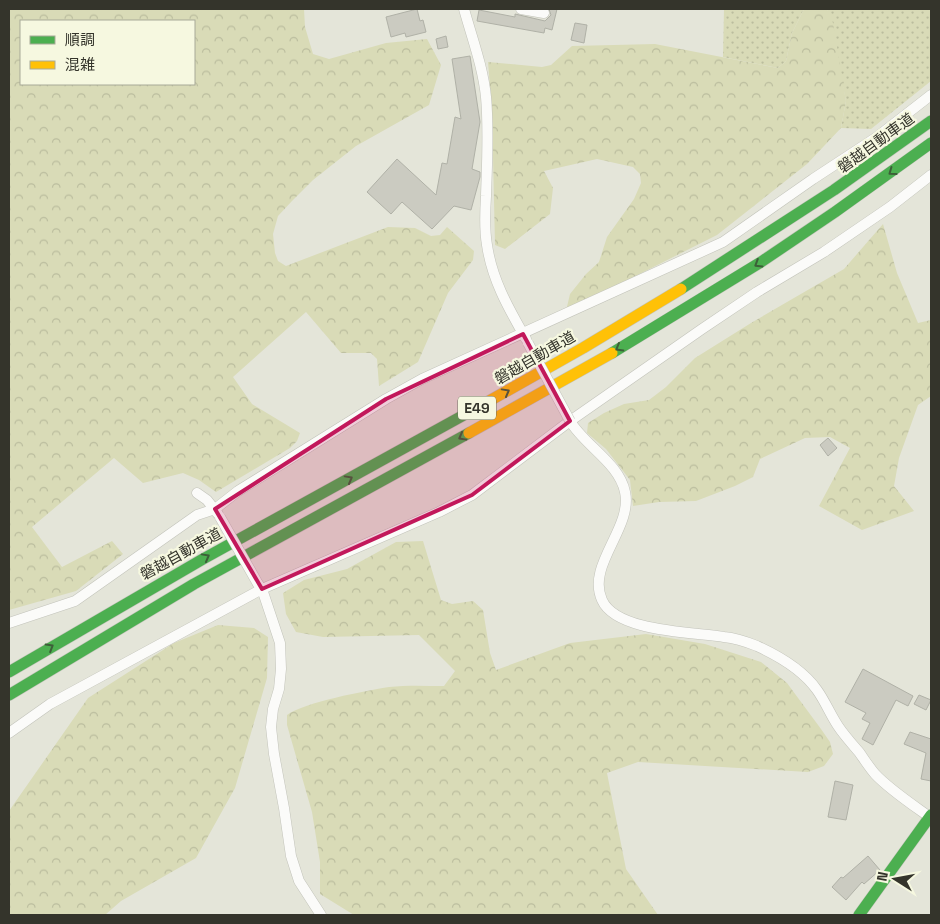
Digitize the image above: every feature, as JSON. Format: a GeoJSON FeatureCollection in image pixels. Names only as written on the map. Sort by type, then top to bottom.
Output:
{"type":"FeatureCollection","features":[{"type":"Feature","properties":{"kind":"main road","name":"磐越自動車道"},"geometry":{"type":"LineString","coordinates":[[9,672],[186,568],[533,377],[667,298],[766,236],[847,182],[931,121]]}},
{"type":"Feature","properties":{"kind":"main road","name":"E49"},"geometry":{"type":"LineString","coordinates":[[9,695],[195,584],[544,392],[672,317],[768,258],[861,195],[931,143]]}},
{"type":"Feature","properties":{"kind":"main road"},"geometry":{"type":"LineString","coordinates":[[859,915],[931,817]]}},
{"type":"Feature","properties":{"kind":"street"},"geometry":{"type":"LineString","coordinates":[[464,9],[479,61],[486,96],[488,131],[485,226],[487,245],[496,278],[504,300],[570,421],[584,441],[610,464],[620,478],[625,492],[626,504],[621,525],[600,574],[599,588],[602,600],[616,616],[630,622],[646,627],[740,640],[756,646],[788,663],[800,671],[817,689],[838,726],[874,773],[931,817]]}},
{"type":"Feature","properties":{"kind":"street"},"geometry":{"type":"LineString","coordinates":[[521,9],[544,13]]}},
{"type":"Feature","properties":{"kind":"street"},"geometry":{"type":"LineString","coordinates":[[9,623],[75,601],[197,515],[217,513],[238,491],[422,379],[526,339],[723,242],[877,137],[931,95]]}},
{"type":"Feature","properties":{"kind":"street"},"geometry":{"type":"LineString","coordinates":[[9,733],[50,704],[260,587],[439,512],[472,496],[570,421],[757,292],[824,252],[890,207],[931,175]]}},
{"type":"Feature","properties":{"kind":"street"},"geometry":{"type":"LineString","coordinates":[[197,493],[217,513],[260,587],[280,643],[281,669],[279,689],[273,709],[271,727],[274,754],[291,856],[298,881],[321,915]]}},
{"type":"Feature","properties":{"kind":"highlighted area"},"geometry":{"type":"Polygon","coordinates":[[[523,334],[570,421],[472,495],[262,589],[215,509],[386,399],[523,334]]]}},
{"type":"Feature","properties":{"kind":"green space"},"geometry":{"type":"Polygon","coordinates":[[[9,9],[304,9],[305,27],[313,54],[329,59],[386,43],[427,39],[441,65],[429,105],[356,146],[313,180],[278,216],[273,234],[278,261],[286,266],[388,227],[415,228],[431,236],[440,235],[447,227],[474,251],[473,260],[448,293],[418,362],[379,386],[377,359],[371,353],[341,353],[306,312],[233,377],[252,404],[300,433],[297,441],[290,448],[216,492],[199,480],[183,473],[143,483],[114,458],[32,527],[62,567],[112,541],[123,554],[76,591],[9,610],[9,9]]]}},
{"type":"Feature","properties":{"kind":"green space"},"geometry":{"type":"Polygon","coordinates":[[[724,9],[804,9],[792,33],[786,61],[778,68],[723,57],[724,9]]]}},
{"type":"Feature","properties":{"kind":"green space"},"geometry":{"type":"Polygon","coordinates":[[[804,9],[827,9],[833,23],[846,101],[841,128],[807,164],[717,235],[566,311],[570,294],[586,274],[599,262],[607,237],[634,199],[641,183],[640,174],[633,167],[597,159],[544,171],[553,188],[550,214],[505,249],[495,245],[492,112],[488,62],[542,67],[551,65],[572,46],[655,44],[778,68],[786,61],[792,33],[804,9]]]}},
{"type":"Feature","properties":{"kind":"green space"},"geometry":{"type":"Polygon","coordinates":[[[827,9],[931,9],[931,81],[871,129],[841,128],[846,101],[827,9]]]}},
{"type":"Feature","properties":{"kind":"green space"},"geometry":{"type":"Polygon","coordinates":[[[883,224],[897,273],[918,323],[931,320],[931,396],[918,405],[899,458],[894,486],[914,511],[862,530],[819,506],[850,448],[830,437],[805,438],[760,459],[753,477],[696,501],[659,502],[633,506],[630,480],[606,449],[587,433],[588,423],[624,404],[649,400],[666,387],[695,358],[844,269],[883,224]]]}},
{"type":"Feature","properties":{"kind":"green space"},"geometry":{"type":"Polygon","coordinates":[[[423,541],[441,600],[452,604],[473,601],[483,610],[490,653],[496,670],[570,643],[646,634],[705,644],[761,662],[787,683],[830,742],[833,754],[824,766],[808,772],[638,762],[607,773],[626,869],[658,915],[354,915],[320,894],[320,862],[312,812],[287,725],[287,715],[321,701],[378,689],[403,686],[444,686],[455,671],[419,635],[323,637],[296,632],[286,614],[283,593],[304,580],[347,569],[396,542],[423,541]]]}},
{"type":"Feature","properties":{"kind":"green space"},"geometry":{"type":"Polygon","coordinates":[[[218,625],[254,628],[268,637],[267,678],[235,788],[196,858],[121,901],[105,915],[9,915],[9,811],[88,698],[174,643],[218,625]]]}},
{"type":"Feature","properties":{"kind":"building"},"geometry":{"type":"Polygon","coordinates":[[[417,9],[420,21],[423,20],[426,32],[406,37],[405,33],[391,37],[386,17],[417,9]]]}},
{"type":"Feature","properties":{"kind":"building"},"geometry":{"type":"Polygon","coordinates":[[[549,9],[557,9],[552,30],[545,28],[544,33],[477,21],[479,10],[515,17],[515,14],[545,21],[551,15],[549,9]]]}},
{"type":"Feature","properties":{"kind":"building"},"geometry":{"type":"Polygon","coordinates":[[[575,23],[587,25],[584,43],[571,40],[575,23]]]}},
{"type":"Feature","properties":{"kind":"building"},"geometry":{"type":"Polygon","coordinates":[[[446,36],[448,47],[438,49],[436,39],[446,36]]]}},
{"type":"Feature","properties":{"kind":"building"},"geometry":{"type":"Polygon","coordinates":[[[470,56],[480,122],[472,169],[480,172],[480,177],[471,210],[454,206],[432,229],[402,202],[391,214],[367,192],[397,159],[436,195],[442,163],[447,164],[455,117],[461,119],[452,59],[470,56]]]}},
{"type":"Feature","properties":{"kind":"building"},"geometry":{"type":"Polygon","coordinates":[[[828,438],[837,448],[828,456],[820,445],[828,438]]]}},
{"type":"Feature","properties":{"kind":"building"},"geometry":{"type":"Polygon","coordinates":[[[863,669],[913,696],[908,706],[896,700],[873,745],[862,739],[870,723],[862,719],[866,713],[845,702],[863,669]]]}},
{"type":"Feature","properties":{"kind":"building"},"geometry":{"type":"Polygon","coordinates":[[[919,695],[931,700],[926,710],[914,704],[919,695]]]}},
{"type":"Feature","properties":{"kind":"building"},"geometry":{"type":"Polygon","coordinates":[[[910,732],[931,739],[931,781],[921,779],[926,753],[904,744],[910,732]]]}},
{"type":"Feature","properties":{"kind":"building"},"geometry":{"type":"Polygon","coordinates":[[[835,781],[853,785],[846,820],[828,817],[835,781]]]}},
{"type":"Feature","properties":{"kind":"building"},"geometry":{"type":"Polygon","coordinates":[[[868,856],[880,870],[864,884],[862,882],[846,900],[832,887],[841,877],[843,878],[868,856]]]}},
{"type":"Feature","properties":{"kind":"traffic: fast"},"geometry":{"type":"LineString","coordinates":[[681,289],[834,190],[931,121]]}},
{"type":"Feature","properties":{"kind":"traffic: fast"},"geometry":{"type":"LineString","coordinates":[[612,353],[761,262],[931,143]]}},
{"type":"Feature","properties":{"kind":"traffic: fast"},"geometry":{"type":"LineString","coordinates":[[9,672],[203,559],[482,405]]}},
{"type":"Feature","properties":{"kind":"traffic: fast"},"geometry":{"type":"LineString","coordinates":[[9,695],[194,584],[469,433]]}},
{"type":"Feature","properties":{"kind":"traffic: fast"},"geometry":{"type":"LineString","coordinates":[[859,915],[931,815]]}},
{"type":"Feature","properties":{"kind":"traffic: slow"},"geometry":{"type":"LineString","coordinates":[[482,405],[583,348],[681,289]]}},
{"type":"Feature","properties":{"kind":"traffic: slow"},"geometry":{"type":"LineString","coordinates":[[469,433],[612,353]]}}]}
